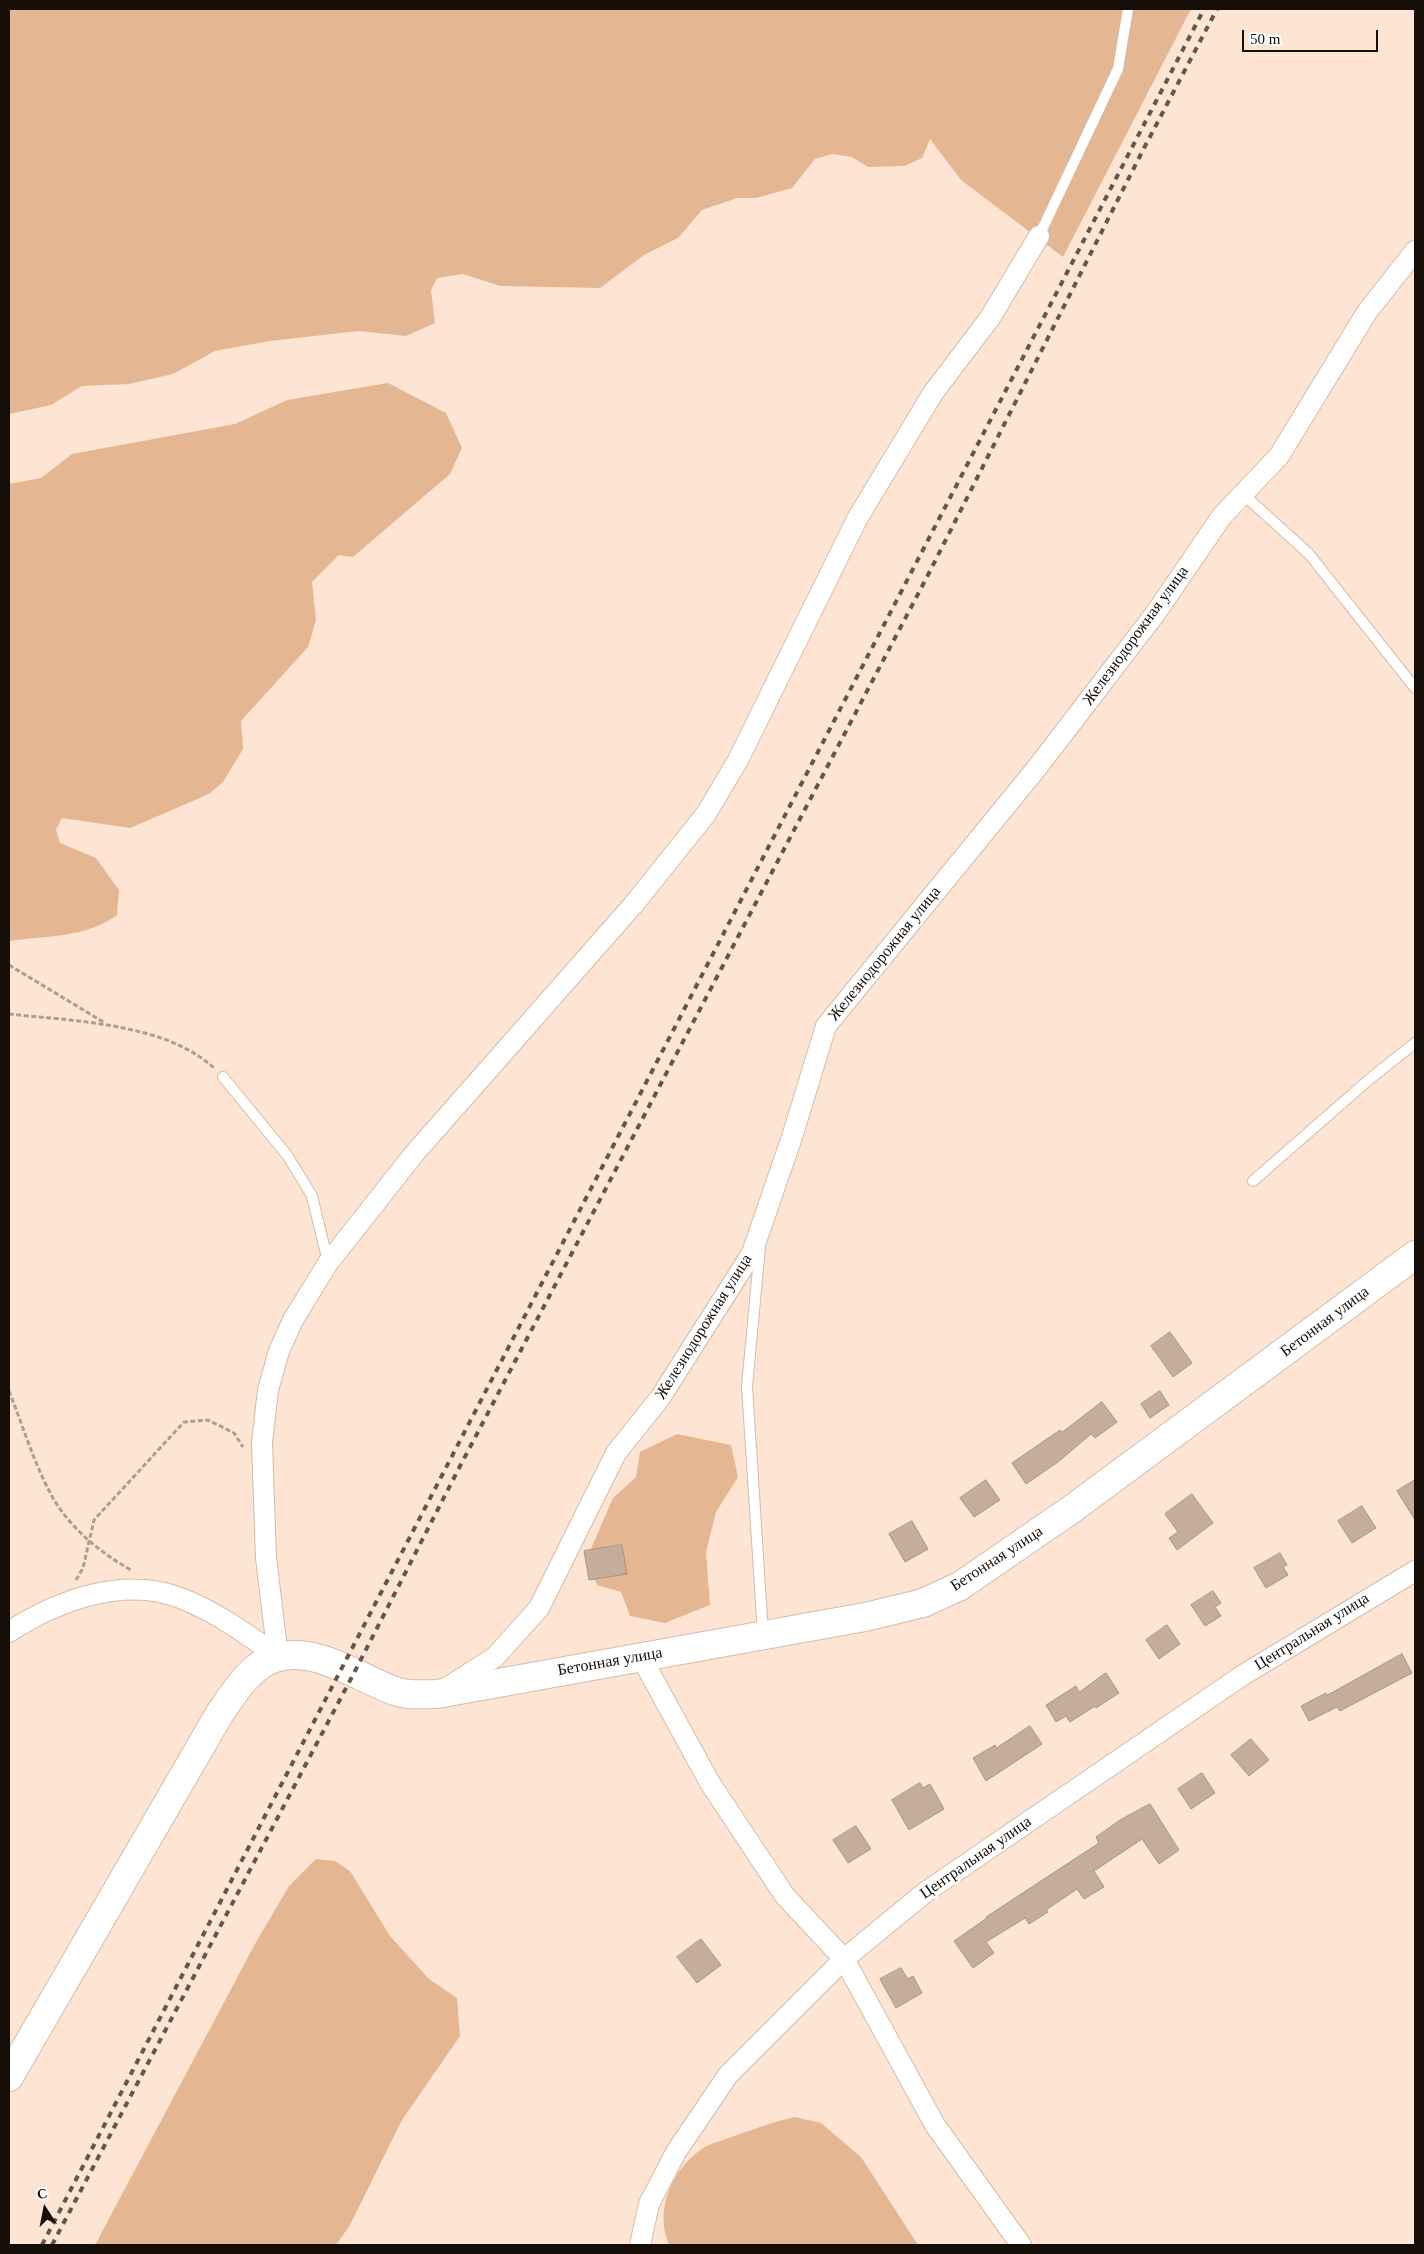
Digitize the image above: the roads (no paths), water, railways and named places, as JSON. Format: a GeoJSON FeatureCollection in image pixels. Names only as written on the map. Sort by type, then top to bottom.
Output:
{"type":"FeatureCollection","features":[{"type":"Feature","properties":{"kind":"main road","name":"Бетонная улица"},"geometry":{"type":"LineString","coordinates":[[424,1694],[897,1611],[923,1603],[960,1586],[1072,1509],[1415,1255]]}},
{"type":"Feature","properties":{"kind":"main road"},"geometry":{"type":"LineString","coordinates":[[9,2077],[220,1713],[250,1674],[263,1664],[278,1657],[296,1655],[314,1657],[397,1692],[424,1694]]}},
{"type":"Feature","properties":{"kind":"street"},"geometry":{"type":"LineString","coordinates":[[278,1657],[266,1558],[262,1443],[268,1390],[279,1351],[293,1320],[328,1262],[414,1154],[634,904],[706,814],[738,760],[857,519],[933,393],[990,318],[1039,236]]}},
{"type":"Feature","properties":{"kind":"street","name":"Железнодорожная улица"},"geometry":{"type":"LineString","coordinates":[[424,1694],[495,1657],[539,1608],[616,1453],[660,1398],[752,1253],[792,1138],[826,1026],[1036,769],[1155,614],[1222,516],[1279,456],[1367,312],[1415,251]]}},
{"type":"Feature","properties":{"kind":"street","name":"Центральная улица"},"geometry":{"type":"LineString","coordinates":[[640,2245],[649,2204],[653,2195],[676,2152],[728,2075],[844,1959],[927,1892],[1235,1680],[1415,1571]]}},
{"type":"Feature","properties":{"kind":"street"},"geometry":{"type":"LineString","coordinates":[[9,1632],[31,1618],[81,1597],[137,1588],[182,1598],[236,1626],[278,1657]]}},
{"type":"Feature","properties":{"kind":"street"},"geometry":{"type":"LineString","coordinates":[[641,1657],[710,1783],[785,1896],[844,1959],[884,2036],[935,2125],[1021,2245]]}},
{"type":"Feature","properties":{"kind":"lane"},"geometry":{"type":"LineString","coordinates":[[1039,236],[1118,69],[1128,9]]}},
{"type":"Feature","properties":{"kind":"lane"},"geometry":{"type":"LineString","coordinates":[[1243,494],[1309,554],[1415,688]]}},
{"type":"Feature","properties":{"kind":"lane"},"geometry":{"type":"LineString","coordinates":[[1253,1181],[1372,1077],[1415,1043]]}},
{"type":"Feature","properties":{"kind":"lane"},"geometry":{"type":"LineString","coordinates":[[223,1077],[287,1156],[312,1196],[328,1262]]}},
{"type":"Feature","properties":{"kind":"lane"},"geometry":{"type":"LineString","coordinates":[[763,1222],[747,1386],[763,1635]]}},
{"type":"Feature","properties":{"kind":"railway"},"geometry":{"type":"LineString","coordinates":[[42,2245],[1204,9]]}},
{"type":"Feature","properties":{"kind":"railway"},"geometry":{"type":"LineString","coordinates":[[52,2245],[354,1673],[458,1470],[928,575],[1143,150],[1217,9]]}}]}
